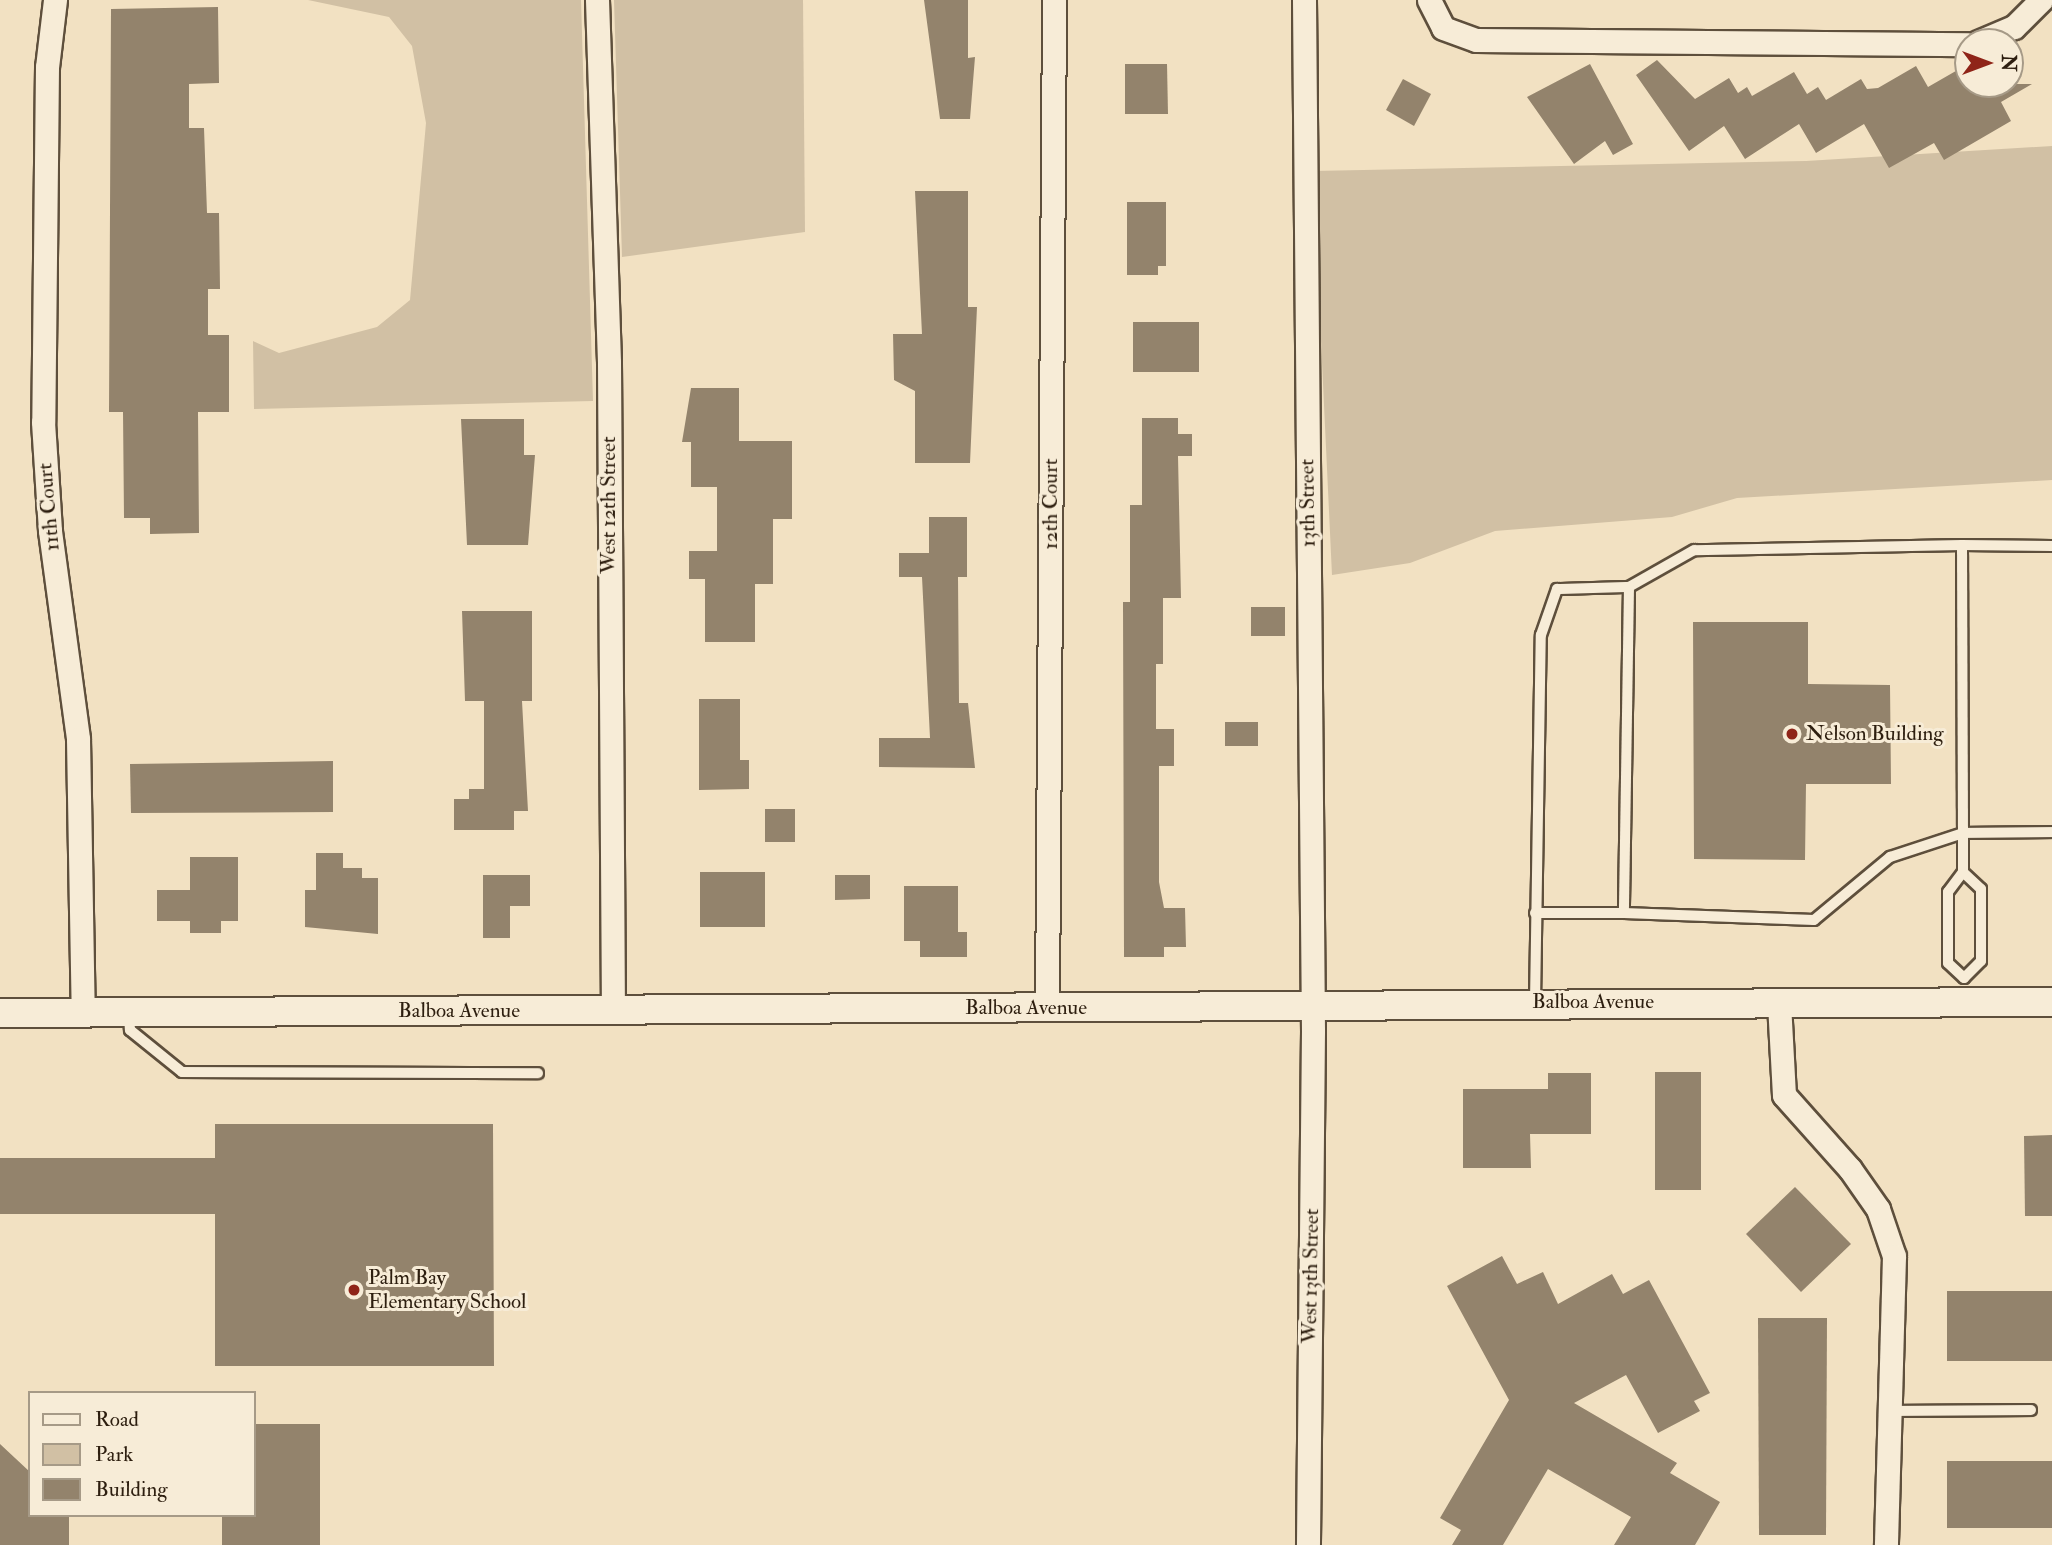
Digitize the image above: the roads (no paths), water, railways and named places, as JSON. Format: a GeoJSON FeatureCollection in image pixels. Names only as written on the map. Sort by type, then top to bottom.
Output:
{"type":"FeatureCollection","features":[{"type":"Feature","properties":{"kind":"street","name":"11th Court"},"geometry":{"type":"LineString","coordinates":[[55,0],[47,67],[43,422],[50,531],[78,739],[83,1013]]}},
{"type":"Feature","properties":{"kind":"street","name":"West 12th Street"},"geometry":{"type":"LineString","coordinates":[[597,0],[608,363],[613,1011]]}},
{"type":"Feature","properties":{"kind":"street","name":"12th Court"},"geometry":{"type":"LineString","coordinates":[[1048,1007],[1054,0]]}},
{"type":"Feature","properties":{"kind":"street","name":"13th Street"},"geometry":{"type":"LineString","coordinates":[[1304,0],[1313,1006]]}},
{"type":"Feature","properties":{"kind":"street"},"geometry":{"type":"LineString","coordinates":[[1429,0],[1443,28],[1476,40],[1954,44]]}},
{"type":"Feature","properties":{"kind":"street"},"geometry":{"type":"LineString","coordinates":[[2012,28],[2042,0]]}},
{"type":"Feature","properties":{"kind":"street","name":"Balboa Avenue"},"geometry":{"type":"LineString","coordinates":[[0,1013],[1313,1006],[1535,1002],[1779,1003],[1963,990],[2052,1002]]}},
{"type":"Feature","properties":{"kind":"street"},"geometry":{"type":"LineString","coordinates":[[1779,1003],[1784,1095],[1850,1169],[1878,1209],[1894,1256],[1886,1545]]}},
{"type":"Feature","properties":{"kind":"street","name":"West 13th Street"},"geometry":{"type":"LineString","coordinates":[[1308,1545],[1313,1006]]}},
{"type":"Feature","properties":{"kind":"lane"},"geometry":{"type":"LineString","coordinates":[[1962,545],[1963,872],[1948,892],[1948,963],[1963,990],[1981,961],[1981,889],[1963,872]]}},
{"type":"Feature","properties":{"kind":"lane"},"geometry":{"type":"LineString","coordinates":[[1535,1002],[1541,635],[1557,589],[1629,587],[1694,550],[2052,546]]}},
{"type":"Feature","properties":{"kind":"lane"},"geometry":{"type":"LineString","coordinates":[[1624,913],[1629,587]]}},
{"type":"Feature","properties":{"kind":"lane"},"geometry":{"type":"LineString","coordinates":[[1535,912],[1814,920],[1890,857],[1963,833],[2052,832]]}},
{"type":"Feature","properties":{"kind":"lane"},"geometry":{"type":"LineString","coordinates":[[129,1013],[130,1030],[182,1072],[538,1073]]}},
{"type":"Feature","properties":{"kind":"lane"},"geometry":{"type":"LineString","coordinates":[[1890,1411],[2031,1410]]}},
{"type":"Feature","properties":{"kind":"place","name":"Nelson Building"},"geometry":{"type":"Point","coordinates":[1792,734]}},
{"type":"Feature","properties":{"kind":"place","name":"Palm Bay Elementary School"},"geometry":{"type":"Point","coordinates":[354,1290]}}]}
